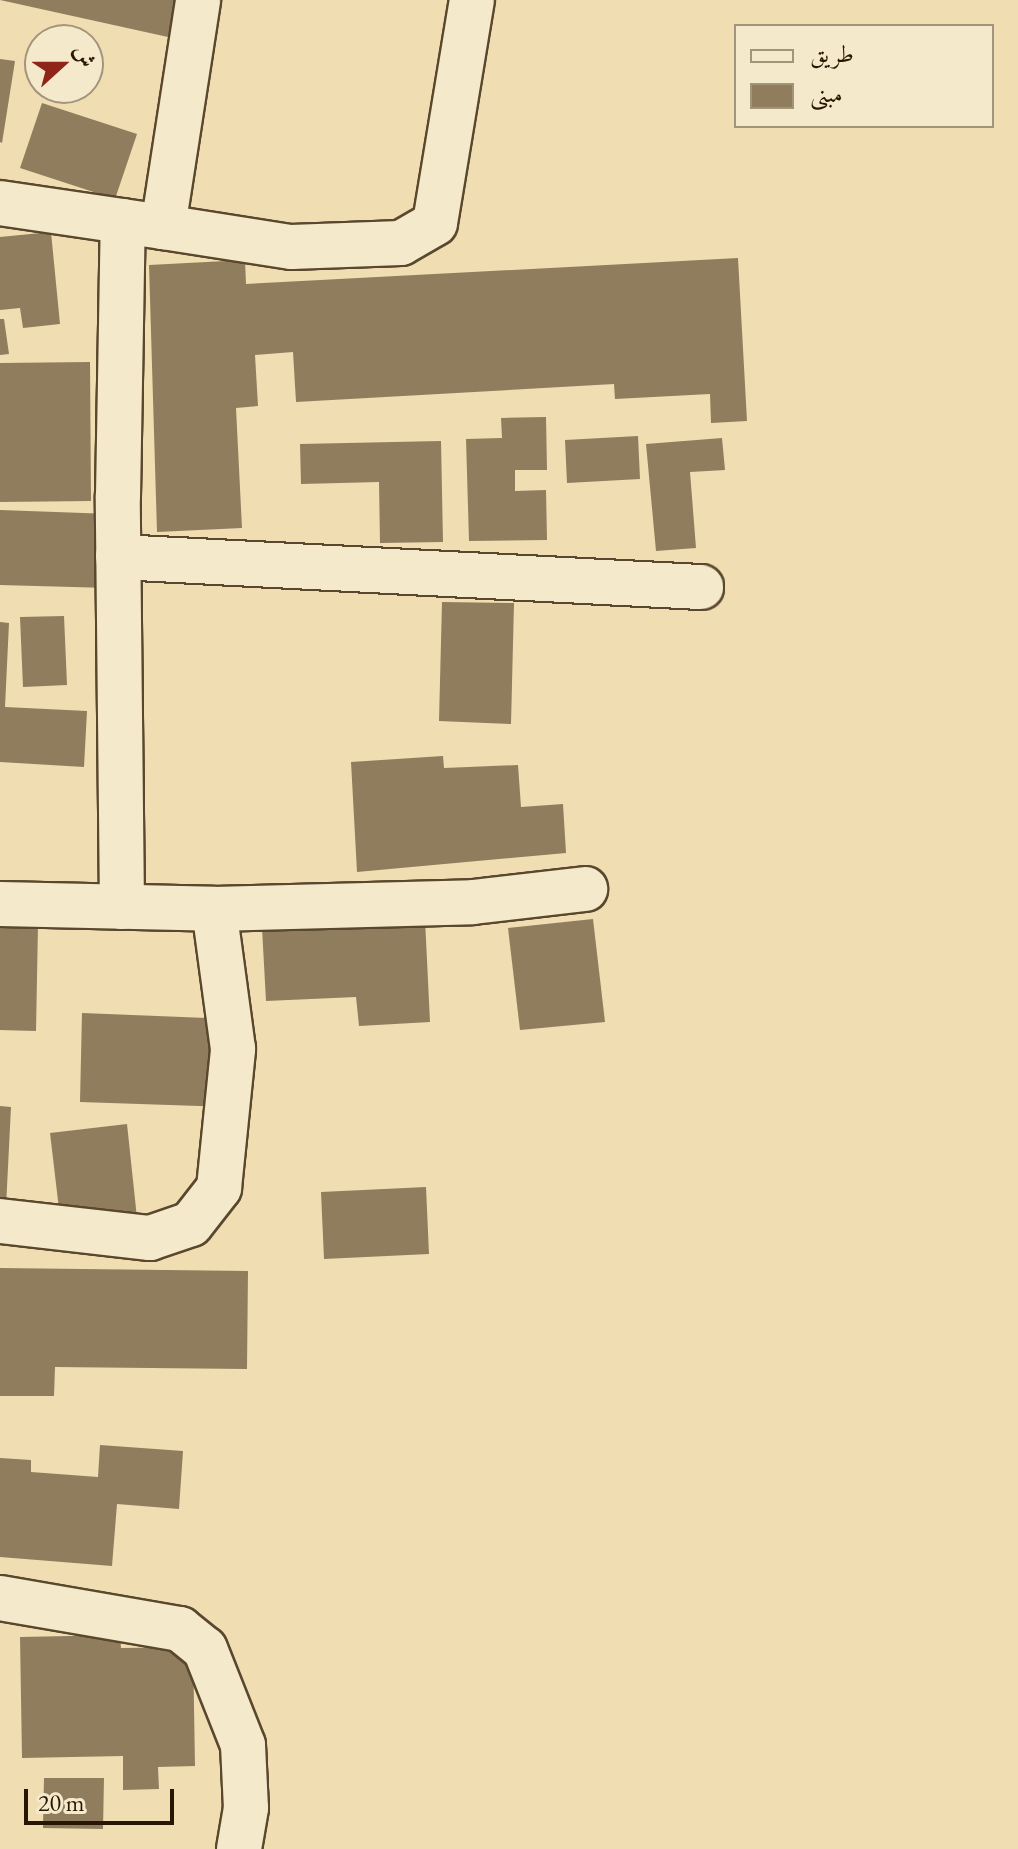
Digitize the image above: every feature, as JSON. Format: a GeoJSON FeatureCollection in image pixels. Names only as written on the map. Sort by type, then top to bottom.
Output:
{"type":"FeatureCollection","features":[{"type":"Feature","properties":{"kind":"street"},"geometry":{"type":"LineString","coordinates":[[122,907],[118,557],[143,224],[198,0]]}},
{"type":"Feature","properties":{"kind":"street"},"geometry":{"type":"LineString","coordinates":[[0,203],[291,247],[401,243],[435,223],[472,0]]}},
{"type":"Feature","properties":{"kind":"street"},"geometry":{"type":"LineString","coordinates":[[118,557],[701,587]]}},
{"type":"Feature","properties":{"kind":"street"},"geometry":{"type":"LineString","coordinates":[[0,904],[214,909],[473,902],[585,889]]}},
{"type":"Feature","properties":{"kind":"street"},"geometry":{"type":"LineString","coordinates":[[0,1221],[150,1238],[191,1224],[219,1188],[233,1049],[214,909]]}},
{"type":"Feature","properties":{"kind":"street"},"geometry":{"type":"LineString","coordinates":[[0,1598],[180,1629],[205,1649],[243,1745],[246,1808],[239,1849]]}},
{"type":"Feature","properties":{"kind":"building"},"geometry":{"type":"Polygon","coordinates":[[[0,0],[175,0],[168,37],[0,0]]]}},
{"type":"Feature","properties":{"kind":"building"},"geometry":{"type":"Polygon","coordinates":[[[0,59],[15,61],[2,143],[0,142],[0,59]]]}},
{"type":"Feature","properties":{"kind":"building"},"geometry":{"type":"Polygon","coordinates":[[[42,104],[137,134],[115,199],[20,168],[42,104]]]}},
{"type":"Feature","properties":{"kind":"building"},"geometry":{"type":"Polygon","coordinates":[[[51,232],[60,324],[23,328],[20,308],[0,310],[0,237],[51,232]]]}},
{"type":"Feature","properties":{"kind":"building"},"geometry":{"type":"Polygon","coordinates":[[[738,258],[747,421],[711,423],[710,394],[615,399],[614,384],[296,402],[293,352],[255,355],[258,406],[236,408],[242,528],[157,532],[149,265],[245,260],[246,284],[738,258]]]}},
{"type":"Feature","properties":{"kind":"building"},"geometry":{"type":"Polygon","coordinates":[[[0,319],[4,319],[9,354],[0,355],[0,319]]]}},
{"type":"Feature","properties":{"kind":"building"},"geometry":{"type":"Polygon","coordinates":[[[90,362],[91,501],[0,502],[0,363],[90,362]]]}},
{"type":"Feature","properties":{"kind":"building"},"geometry":{"type":"Polygon","coordinates":[[[546,417],[547,470],[515,470],[515,491],[546,490],[547,540],[469,541],[466,439],[502,438],[501,418],[546,417]]]}},
{"type":"Feature","properties":{"kind":"building"},"geometry":{"type":"Polygon","coordinates":[[[638,436],[640,479],[567,483],[565,440],[638,436]]]}},
{"type":"Feature","properties":{"kind":"building"},"geometry":{"type":"Polygon","coordinates":[[[722,438],[725,470],[690,472],[696,548],[656,551],[646,444],[722,438]]]}},
{"type":"Feature","properties":{"kind":"building"},"geometry":{"type":"Polygon","coordinates":[[[441,441],[443,542],[380,543],[379,482],[301,484],[300,444],[441,441]]]}},
{"type":"Feature","properties":{"kind":"building"},"geometry":{"type":"Polygon","coordinates":[[[0,510],[111,514],[109,588],[0,585],[0,510]]]}},
{"type":"Feature","properties":{"kind":"building"},"geometry":{"type":"Polygon","coordinates":[[[442,602],[514,603],[511,724],[439,721],[442,602]]]}},
{"type":"Feature","properties":{"kind":"building"},"geometry":{"type":"Polygon","coordinates":[[[64,616],[67,685],[23,687],[20,617],[64,616]]]}},
{"type":"Feature","properties":{"kind":"building"},"geometry":{"type":"Polygon","coordinates":[[[0,622],[9,623],[5,707],[87,711],[84,767],[0,762],[0,622]]]}},
{"type":"Feature","properties":{"kind":"building"},"geometry":{"type":"Polygon","coordinates":[[[443,756],[444,768],[518,765],[521,807],[563,804],[566,853],[357,872],[351,762],[443,756]]]}},
{"type":"Feature","properties":{"kind":"building"},"geometry":{"type":"Polygon","coordinates":[[[425,919],[430,1022],[359,1026],[356,997],[266,1001],[262,928],[425,919]]]}},
{"type":"Feature","properties":{"kind":"building"},"geometry":{"type":"Polygon","coordinates":[[[593,919],[605,1022],[520,1030],[508,928],[593,919]]]}},
{"type":"Feature","properties":{"kind":"building"},"geometry":{"type":"Polygon","coordinates":[[[0,924],[38,925],[36,1031],[0,1030],[0,924]]]}},
{"type":"Feature","properties":{"kind":"building"},"geometry":{"type":"Polygon","coordinates":[[[82,1013],[232,1019],[229,1107],[80,1102],[82,1013]]]}},
{"type":"Feature","properties":{"kind":"building"},"geometry":{"type":"Polygon","coordinates":[[[0,1106],[11,1107],[6,1207],[0,1206],[0,1106]]]}},
{"type":"Feature","properties":{"kind":"building"},"geometry":{"type":"Polygon","coordinates":[[[127,1124],[137,1218],[61,1226],[50,1133],[127,1124]]]}},
{"type":"Feature","properties":{"kind":"building"},"geometry":{"type":"Polygon","coordinates":[[[426,1187],[429,1254],[324,1259],[321,1192],[426,1187]]]}},
{"type":"Feature","properties":{"kind":"building"},"geometry":{"type":"Polygon","coordinates":[[[0,1268],[248,1271],[247,1369],[55,1367],[54,1396],[0,1396],[0,1268]]]}},
{"type":"Feature","properties":{"kind":"building"},"geometry":{"type":"Polygon","coordinates":[[[100,1445],[183,1451],[179,1509],[117,1504],[112,1566],[0,1557],[0,1458],[31,1460],[31,1472],[98,1477],[100,1445]]]}},
{"type":"Feature","properties":{"kind":"building"},"geometry":{"type":"Polygon","coordinates":[[[120,1635],[121,1648],[193,1647],[195,1766],[158,1767],[159,1789],[123,1790],[123,1756],[22,1758],[20,1637],[120,1635]]]}},
{"type":"Feature","properties":{"kind":"building"},"geometry":{"type":"Polygon","coordinates":[[[44,1778],[104,1778],[103,1829],[43,1828],[44,1778]]]}}]}
